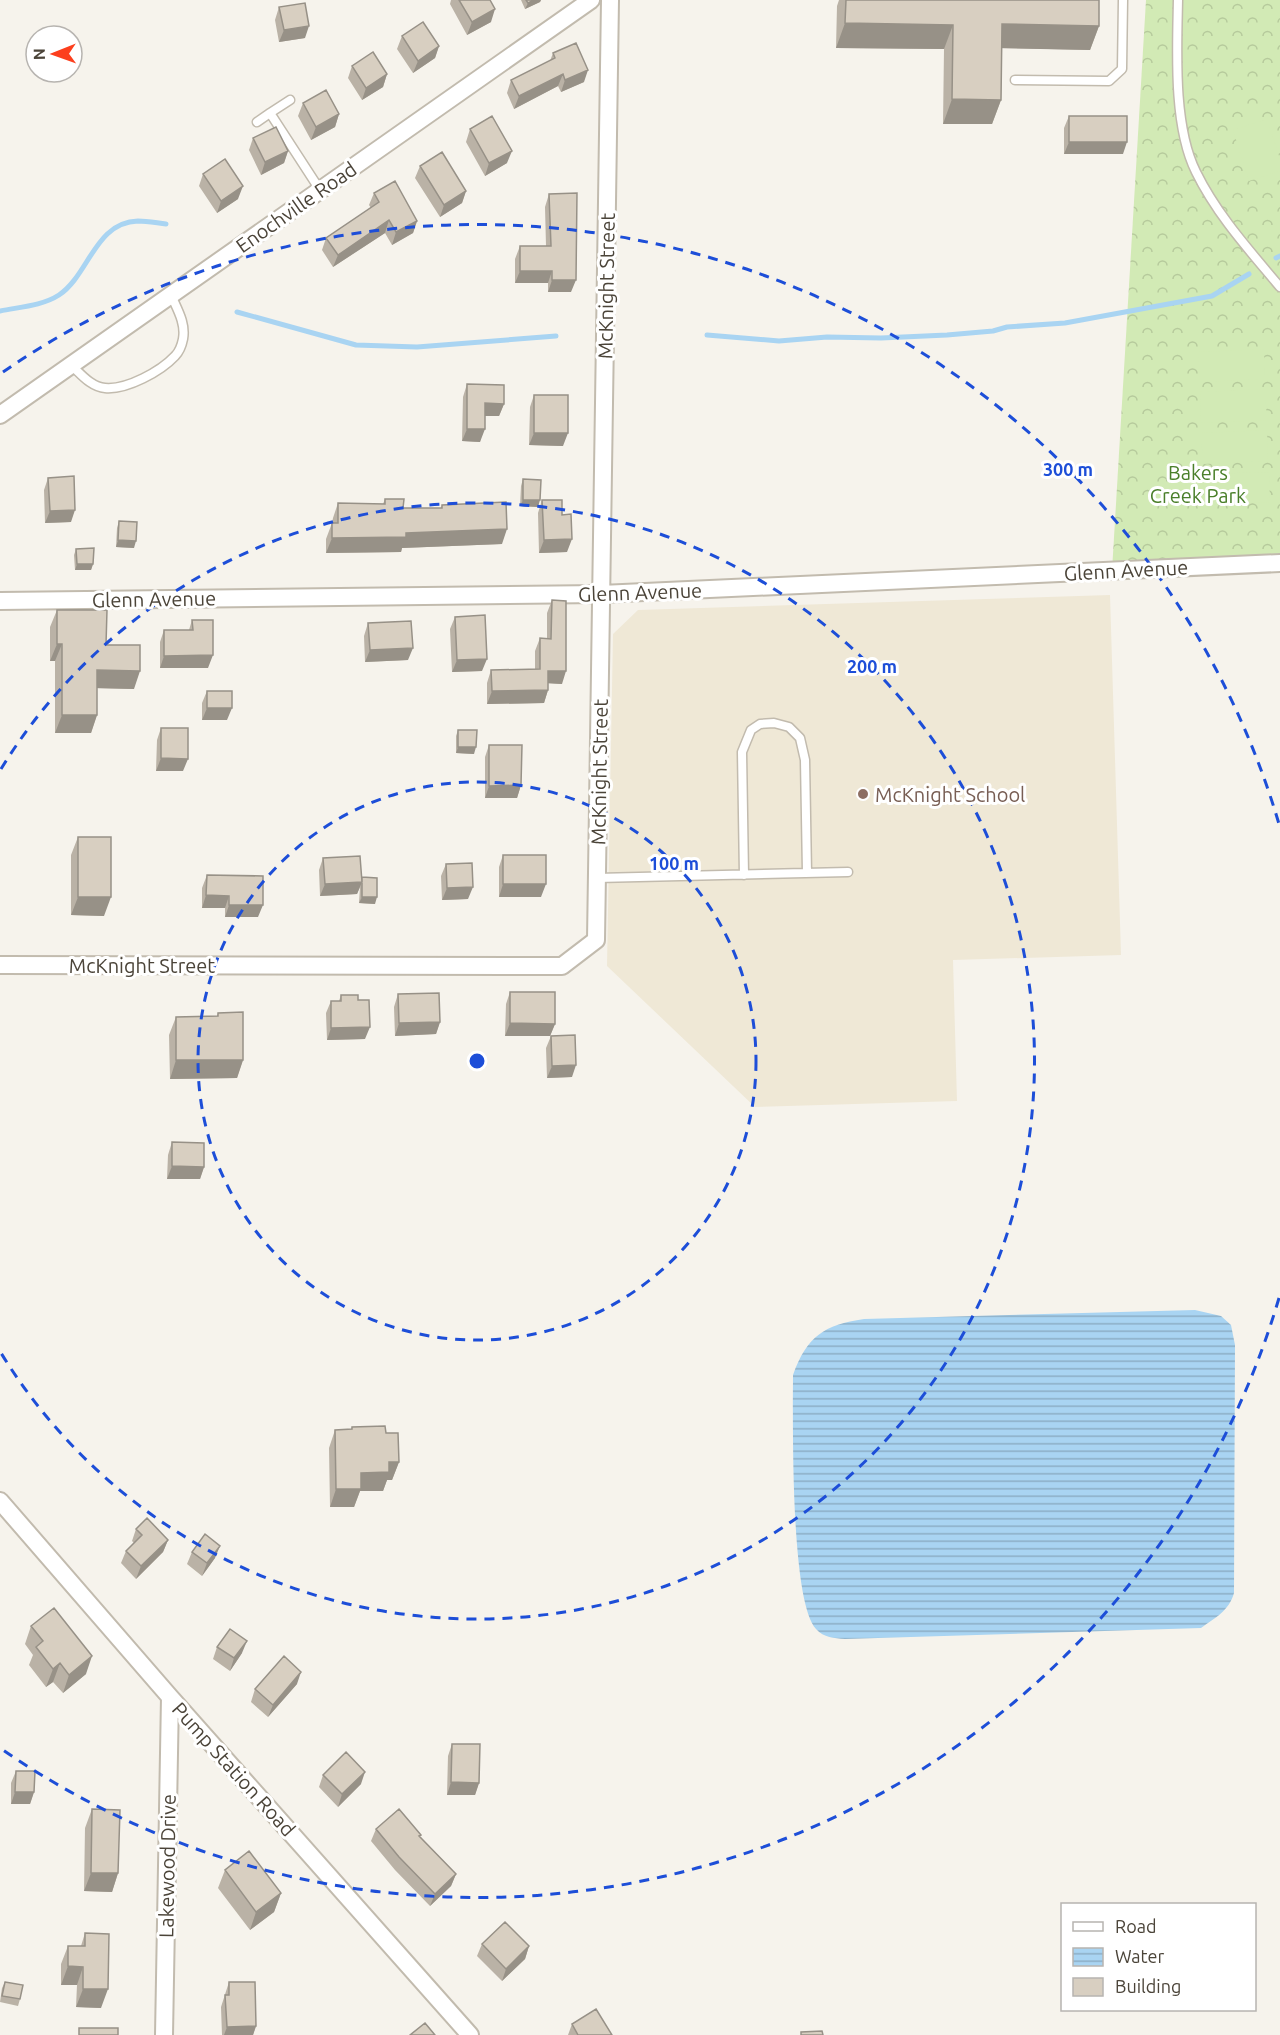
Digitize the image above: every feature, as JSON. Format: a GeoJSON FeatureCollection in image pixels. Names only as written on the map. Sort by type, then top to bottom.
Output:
{"type":"FeatureCollection","features":[{"type":"Feature","properties":{"kind":"street","name":"Enochville Road"},"geometry":{"type":"LineString","coordinates":[[0,415],[591,0]]}},
{"type":"Feature","properties":{"kind":"street","name":"McKnight Street"},"geometry":{"type":"LineString","coordinates":[[0,965],[562,966],[596,940],[610,0]]}},
{"type":"Feature","properties":{"kind":"street","name":"Glenn Avenue"},"geometry":{"type":"LineString","coordinates":[[0,601],[602,594],[1280,563]]}},
{"type":"Feature","properties":{"kind":"street","name":"Pump Station Road"},"geometry":{"type":"LineString","coordinates":[[0,1501],[170,1697],[470,2035]]}},
{"type":"Feature","properties":{"kind":"street","name":"Lakewood Drive"},"geometry":{"type":"LineString","coordinates":[[164,2035],[170,1697]]}},
{"type":"Feature","properties":{"kind":"lane"},"geometry":{"type":"LineString","coordinates":[[1016,80],[1109,81],[1122,69],[1124,0]]}},
{"type":"Feature","properties":{"kind":"lane"},"geometry":{"type":"LineString","coordinates":[[1178,0],[1179,92],[1185,135],[1196,171],[1217,207],[1241,241],[1280,287]]}},
{"type":"Feature","properties":{"kind":"lane"},"geometry":{"type":"LineString","coordinates":[[257,122],[290,100]]}},
{"type":"Feature","properties":{"kind":"lane"},"geometry":{"type":"LineString","coordinates":[[270,113],[320,190]]}},
{"type":"Feature","properties":{"kind":"lane"},"geometry":{"type":"LineString","coordinates":[[71,365],[91,383],[104,388],[124,387],[147,376],[177,355],[183,338],[182,320],[171,295]]}},
{"type":"Feature","properties":{"kind":"lane"},"geometry":{"type":"LineString","coordinates":[[744,874],[742,752],[751,730],[760,723],[774,723],[789,727],[800,738],[805,760],[807,873]]}},
{"type":"Feature","properties":{"kind":"lane"},"geometry":{"type":"LineString","coordinates":[[597,878],[848,872]]}},
{"type":"Feature","properties":{"kind":"shaded area","name":"McKnight School"},"geometry":{"type":"Polygon","coordinates":[[[1110,595],[1121,955],[953,960],[957,1101],[755,1107],[607,966],[613,634],[638,610],[1110,595]]]}},
{"type":"Feature","properties":{"kind":"green space","name":"Bakers Creek Park"},"geometry":{"type":"Polygon","coordinates":[[[1146,0],[1280,0],[1280,563],[1112,571],[1146,0]]]}},
{"type":"Feature","properties":{"kind":"green space"},"geometry":{"type":"Polygon","coordinates":[[[1267,119],[1280,159],[1280,171],[1249,181],[1233,130],[1267,119]]]}},
{"type":"Feature","properties":{"kind":"green space"},"geometry":{"type":"Polygon","coordinates":[[[1264,349],[1265,379],[1200,382],[1198,352],[1264,349]]]}},
{"type":"Feature","properties":{"kind":"green space"},"geometry":{"type":"Polygon","coordinates":[[[1265,389],[1267,420],[1201,423],[1200,392],[1265,389]]]}},
{"type":"Feature","properties":{"kind":"green space"},"geometry":{"type":"Polygon","coordinates":[[[1267,430],[1268,461],[1203,464],[1201,433],[1267,430]]]}},
{"type":"Feature","properties":{"kind":"green space"},"geometry":{"type":"Polygon","coordinates":[[[1269,472],[1270,502],[1204,505],[1203,474],[1269,472]]]}},
{"type":"Feature","properties":{"kind":"water"},"geometry":{"type":"Polygon","coordinates":[[[1195,1310],[1221,1316],[1231,1325],[1235,1345],[1234,1593],[1229,1605],[1221,1614],[1201,1628],[845,1639],[826,1636],[816,1629],[808,1612],[801,1584],[797,1548],[793,1468],[793,1375],[804,1351],[819,1335],[838,1325],[864,1319],[1195,1310]]]}},
{"type":"Feature","properties":{"kind":"building"},"geometry":{"type":"Polygon","coordinates":[[[459,0],[490,0],[495,9],[472,22],[459,0]]]}},
{"type":"Feature","properties":{"kind":"building"},"geometry":{"type":"Polygon","coordinates":[[[846,0],[1099,0],[1099,26],[1002,24],[1001,100],[952,99],[953,25],[845,23],[846,0]]]}},
{"type":"Feature","properties":{"kind":"building"},"geometry":{"type":"Polygon","coordinates":[[[305,3],[309,26],[284,30],[279,7],[305,3]]]}},
{"type":"Feature","properties":{"kind":"building"},"geometry":{"type":"Polygon","coordinates":[[[423,22],[439,46],[418,61],[402,36],[423,22]]]}},
{"type":"Feature","properties":{"kind":"building"},"geometry":{"type":"Polygon","coordinates":[[[576,43],[588,70],[565,80],[563,74],[519,96],[511,80],[555,58],[553,53],[576,43]]]}},
{"type":"Feature","properties":{"kind":"building"},"geometry":{"type":"Polygon","coordinates":[[[373,52],[387,74],[366,88],[352,66],[373,52]]]}},
{"type":"Feature","properties":{"kind":"building"},"geometry":{"type":"Polygon","coordinates":[[[326,90],[339,114],[316,127],[303,103],[326,90]]]}},
{"type":"Feature","properties":{"kind":"building"},"geometry":{"type":"Polygon","coordinates":[[[492,116],[512,151],[489,163],[470,129],[492,116]]]}},
{"type":"Feature","properties":{"kind":"building"},"geometry":{"type":"Polygon","coordinates":[[[1069,116],[1127,116],[1127,142],[1069,142],[1069,116]]]}},
{"type":"Feature","properties":{"kind":"building"},"geometry":{"type":"Polygon","coordinates":[[[276,127],[288,151],[265,162],[253,138],[276,127]]]}},
{"type":"Feature","properties":{"kind":"building"},"geometry":{"type":"Polygon","coordinates":[[[442,152],[466,191],[444,205],[420,166],[442,152]]]}},
{"type":"Feature","properties":{"kind":"building"},"geometry":{"type":"Polygon","coordinates":[[[225,159],[243,186],[221,201],[203,174],[225,159]]]}},
{"type":"Feature","properties":{"kind":"building"},"geometry":{"type":"Polygon","coordinates":[[[395,181],[417,221],[396,232],[389,220],[338,255],[326,238],[379,202],[374,193],[395,181]]]}},
{"type":"Feature","properties":{"kind":"building"},"geometry":{"type":"Polygon","coordinates":[[[577,193],[576,280],[552,280],[552,271],[520,271],[520,246],[551,246],[549,194],[577,193]]]}},
{"type":"Feature","properties":{"kind":"building"},"geometry":{"type":"Polygon","coordinates":[[[467,384],[504,385],[504,404],[485,403],[485,429],[467,429],[467,384]]]}},
{"type":"Feature","properties":{"kind":"building"},"geometry":{"type":"Polygon","coordinates":[[[534,395],[568,395],[568,433],[534,433],[534,395]]]}},
{"type":"Feature","properties":{"kind":"building"},"geometry":{"type":"Polygon","coordinates":[[[74,476],[75,510],[50,511],[48,478],[74,476]]]}},
{"type":"Feature","properties":{"kind":"building"},"geometry":{"type":"Polygon","coordinates":[[[523,479],[541,480],[540,500],[523,500],[523,479]]]}},
{"type":"Feature","properties":{"kind":"building"},"geometry":{"type":"Polygon","coordinates":[[[385,499],[404,499],[403,508],[442,508],[442,505],[506,502],[507,529],[406,533],[406,537],[332,538],[332,523],[338,523],[338,503],[385,504],[385,499]]]}},
{"type":"Feature","properties":{"kind":"building"},"geometry":{"type":"Polygon","coordinates":[[[542,500],[562,500],[562,515],[571,514],[572,539],[544,540],[542,500]]]}},
{"type":"Feature","properties":{"kind":"building"},"geometry":{"type":"Polygon","coordinates":[[[119,521],[137,522],[136,541],[118,540],[119,521]]]}},
{"type":"Feature","properties":{"kind":"building"},"geometry":{"type":"Polygon","coordinates":[[[94,548],[93,564],[77,564],[76,549],[94,548]]]}},
{"type":"Feature","properties":{"kind":"building"},"geometry":{"type":"Polygon","coordinates":[[[552,600],[566,601],[566,671],[548,671],[548,690],[492,691],[491,670],[540,669],[540,638],[551,639],[552,600]]]}},
{"type":"Feature","properties":{"kind":"building"},"geometry":{"type":"Polygon","coordinates":[[[57,610],[107,610],[106,645],[140,645],[140,671],[97,670],[97,715],[62,715],[62,644],[57,644],[57,610]]]}},
{"type":"Feature","properties":{"kind":"building"},"geometry":{"type":"Polygon","coordinates":[[[485,615],[487,659],[457,660],[455,617],[485,615]]]}},
{"type":"Feature","properties":{"kind":"building"},"geometry":{"type":"Polygon","coordinates":[[[192,620],[213,620],[213,655],[164,656],[164,630],[193,630],[192,620]]]}},
{"type":"Feature","properties":{"kind":"building"},"geometry":{"type":"Polygon","coordinates":[[[411,621],[413,648],[370,650],[368,623],[411,621]]]}},
{"type":"Feature","properties":{"kind":"building"},"geometry":{"type":"Polygon","coordinates":[[[207,691],[232,691],[232,708],[207,708],[207,691]]]}},
{"type":"Feature","properties":{"kind":"building"},"geometry":{"type":"Polygon","coordinates":[[[161,728],[188,728],[188,759],[161,758],[161,728]]]}},
{"type":"Feature","properties":{"kind":"building"},"geometry":{"type":"Polygon","coordinates":[[[458,730],[477,730],[476,747],[458,747],[458,730]]]}},
{"type":"Feature","properties":{"kind":"building"},"geometry":{"type":"Polygon","coordinates":[[[489,745],[522,745],[521,785],[489,786],[489,745]]]}},
{"type":"Feature","properties":{"kind":"building"},"geometry":{"type":"Polygon","coordinates":[[[78,837],[111,837],[111,897],[78,897],[78,837]]]}},
{"type":"Feature","properties":{"kind":"building"},"geometry":{"type":"Polygon","coordinates":[[[503,855],[546,855],[546,884],[503,884],[503,855]]]}},
{"type":"Feature","properties":{"kind":"building"},"geometry":{"type":"Polygon","coordinates":[[[360,856],[362,882],[325,884],[323,858],[360,856]]]}},
{"type":"Feature","properties":{"kind":"building"},"geometry":{"type":"Polygon","coordinates":[[[472,863],[473,887],[447,888],[446,864],[472,863]]]}},
{"type":"Feature","properties":{"kind":"building"},"geometry":{"type":"Polygon","coordinates":[[[207,875],[263,876],[263,905],[229,905],[229,896],[206,895],[207,875]]]}},
{"type":"Feature","properties":{"kind":"building"},"geometry":{"type":"Polygon","coordinates":[[[362,877],[377,878],[377,897],[362,897],[362,877]]]}},
{"type":"Feature","properties":{"kind":"building"},"geometry":{"type":"Polygon","coordinates":[[[510,992],[555,992],[555,1024],[510,1023],[510,992]]]}},
{"type":"Feature","properties":{"kind":"building"},"geometry":{"type":"Polygon","coordinates":[[[439,993],[440,1022],[399,1023],[398,994],[439,993]]]}},
{"type":"Feature","properties":{"kind":"building"},"geometry":{"type":"Polygon","coordinates":[[[341,995],[358,995],[358,1000],[369,1000],[370,1027],[331,1028],[331,1001],[341,1001],[341,995]]]}},
{"type":"Feature","properties":{"kind":"building"},"geometry":{"type":"Polygon","coordinates":[[[243,1012],[243,1060],[176,1060],[176,1017],[218,1016],[218,1013],[243,1012]]]}},
{"type":"Feature","properties":{"kind":"building"},"geometry":{"type":"Polygon","coordinates":[[[575,1035],[576,1065],[552,1066],[551,1036],[575,1035]]]}},
{"type":"Feature","properties":{"kind":"building"},"geometry":{"type":"Polygon","coordinates":[[[172,1142],[204,1143],[204,1167],[172,1166],[172,1142]]]}},
{"type":"Feature","properties":{"kind":"building"},"geometry":{"type":"Polygon","coordinates":[[[385,1426],[386,1433],[398,1433],[399,1462],[389,1462],[389,1472],[361,1473],[361,1489],[336,1489],[335,1430],[385,1426]]]}},
{"type":"Feature","properties":{"kind":"building"},"geometry":{"type":"Polygon","coordinates":[[[147,1518],[168,1540],[141,1566],[126,1551],[142,1535],[136,1529],[147,1518]]]}},
{"type":"Feature","properties":{"kind":"building"},"geometry":{"type":"Polygon","coordinates":[[[205,1534],[220,1546],[207,1563],[192,1552],[205,1534]]]}},
{"type":"Feature","properties":{"kind":"building"},"geometry":{"type":"Polygon","coordinates":[[[54,1608],[92,1656],[69,1675],[60,1663],[53,1669],[36,1647],[43,1641],[31,1626],[54,1608]]]}},
{"type":"Feature","properties":{"kind":"building"},"geometry":{"type":"Polygon","coordinates":[[[230,1629],[247,1641],[234,1658],[217,1647],[230,1629]]]}},
{"type":"Feature","properties":{"kind":"building"},"geometry":{"type":"Polygon","coordinates":[[[284,1656],[301,1672],[273,1705],[255,1689],[284,1656]]]}},
{"type":"Feature","properties":{"kind":"building"},"geometry":{"type":"Polygon","coordinates":[[[452,1744],[480,1744],[479,1783],[451,1782],[452,1744]]]}},
{"type":"Feature","properties":{"kind":"building"},"geometry":{"type":"Polygon","coordinates":[[[346,1752],[365,1772],[342,1794],[323,1775],[346,1752]]]}},
{"type":"Feature","properties":{"kind":"building"},"geometry":{"type":"Polygon","coordinates":[[[16,1771],[35,1771],[34,1792],[15,1792],[16,1771]]]}},
{"type":"Feature","properties":{"kind":"building"},"geometry":{"type":"Polygon","coordinates":[[[92,1809],[120,1810],[118,1873],[91,1873],[92,1809]]]}},
{"type":"Feature","properties":{"kind":"building"},"geometry":{"type":"Polygon","coordinates":[[[399,1809],[421,1835],[419,1836],[456,1874],[435,1894],[376,1829],[399,1809]]]}},
{"type":"Feature","properties":{"kind":"building"},"geometry":{"type":"Polygon","coordinates":[[[249,1851],[281,1893],[256,1912],[225,1870],[249,1851]]]}},
{"type":"Feature","properties":{"kind":"building"},"geometry":{"type":"Polygon","coordinates":[[[505,1922],[529,1946],[506,1969],[482,1944],[505,1922]]]}},
{"type":"Feature","properties":{"kind":"building"},"geometry":{"type":"Polygon","coordinates":[[[85,1933],[109,1934],[108,1989],[83,1989],[83,1967],[68,1966],[68,1946],[85,1946],[85,1933]]]}},
{"type":"Feature","properties":{"kind":"building"},"geometry":{"type":"Polygon","coordinates":[[[5,1982],[23,1985],[20,1999],[2,1996],[5,1982]]]}},
{"type":"Feature","properties":{"kind":"building"},"geometry":{"type":"Polygon","coordinates":[[[229,1982],[255,1982],[256,2026],[227,2027],[225,1995],[229,1995],[229,1982]]]}},
{"type":"Feature","properties":{"kind":"building"},"geometry":{"type":"Polygon","coordinates":[[[596,2009],[612,2035],[578,2035],[572,2024],[596,2009]]]}},
{"type":"Feature","properties":{"kind":"building"},"geometry":{"type":"Polygon","coordinates":[[[425,2023],[435,2035],[410,2035],[425,2023]]]}},
{"type":"Feature","properties":{"kind":"building"},"geometry":{"type":"Polygon","coordinates":[[[79,2028],[118,2028],[118,2035],[79,2035],[79,2028]]]}},
{"type":"Feature","properties":{"kind":"building"},"geometry":{"type":"Polygon","coordinates":[[[822,2031],[823,2035],[801,2035],[801,2032],[822,2031]]]}},
{"type":"Feature","properties":{"kind":"waterway"},"geometry":{"type":"LineString","coordinates":[[0,311],[38,304],[59,295],[78,275],[102,240],[112,230],[123,224],[138,221],[166,224]]}},
{"type":"Feature","properties":{"kind":"waterway"},"geometry":{"type":"LineString","coordinates":[[1276,258],[1280,256]]}},
{"type":"Feature","properties":{"kind":"waterway"},"geometry":{"type":"LineString","coordinates":[[707,335],[779,341],[827,337],[881,338],[947,335],[993,331],[1007,327],[1065,323],[1212,296],[1249,274]]}},
{"type":"Feature","properties":{"kind":"waterway"},"geometry":{"type":"LineString","coordinates":[[237,312],[356,345],[417,347],[556,336]]}},
{"type":"Feature","properties":{"kind":"place","name":"McKnight School"},"geometry":{"type":"Point","coordinates":[863,794]}}]}
